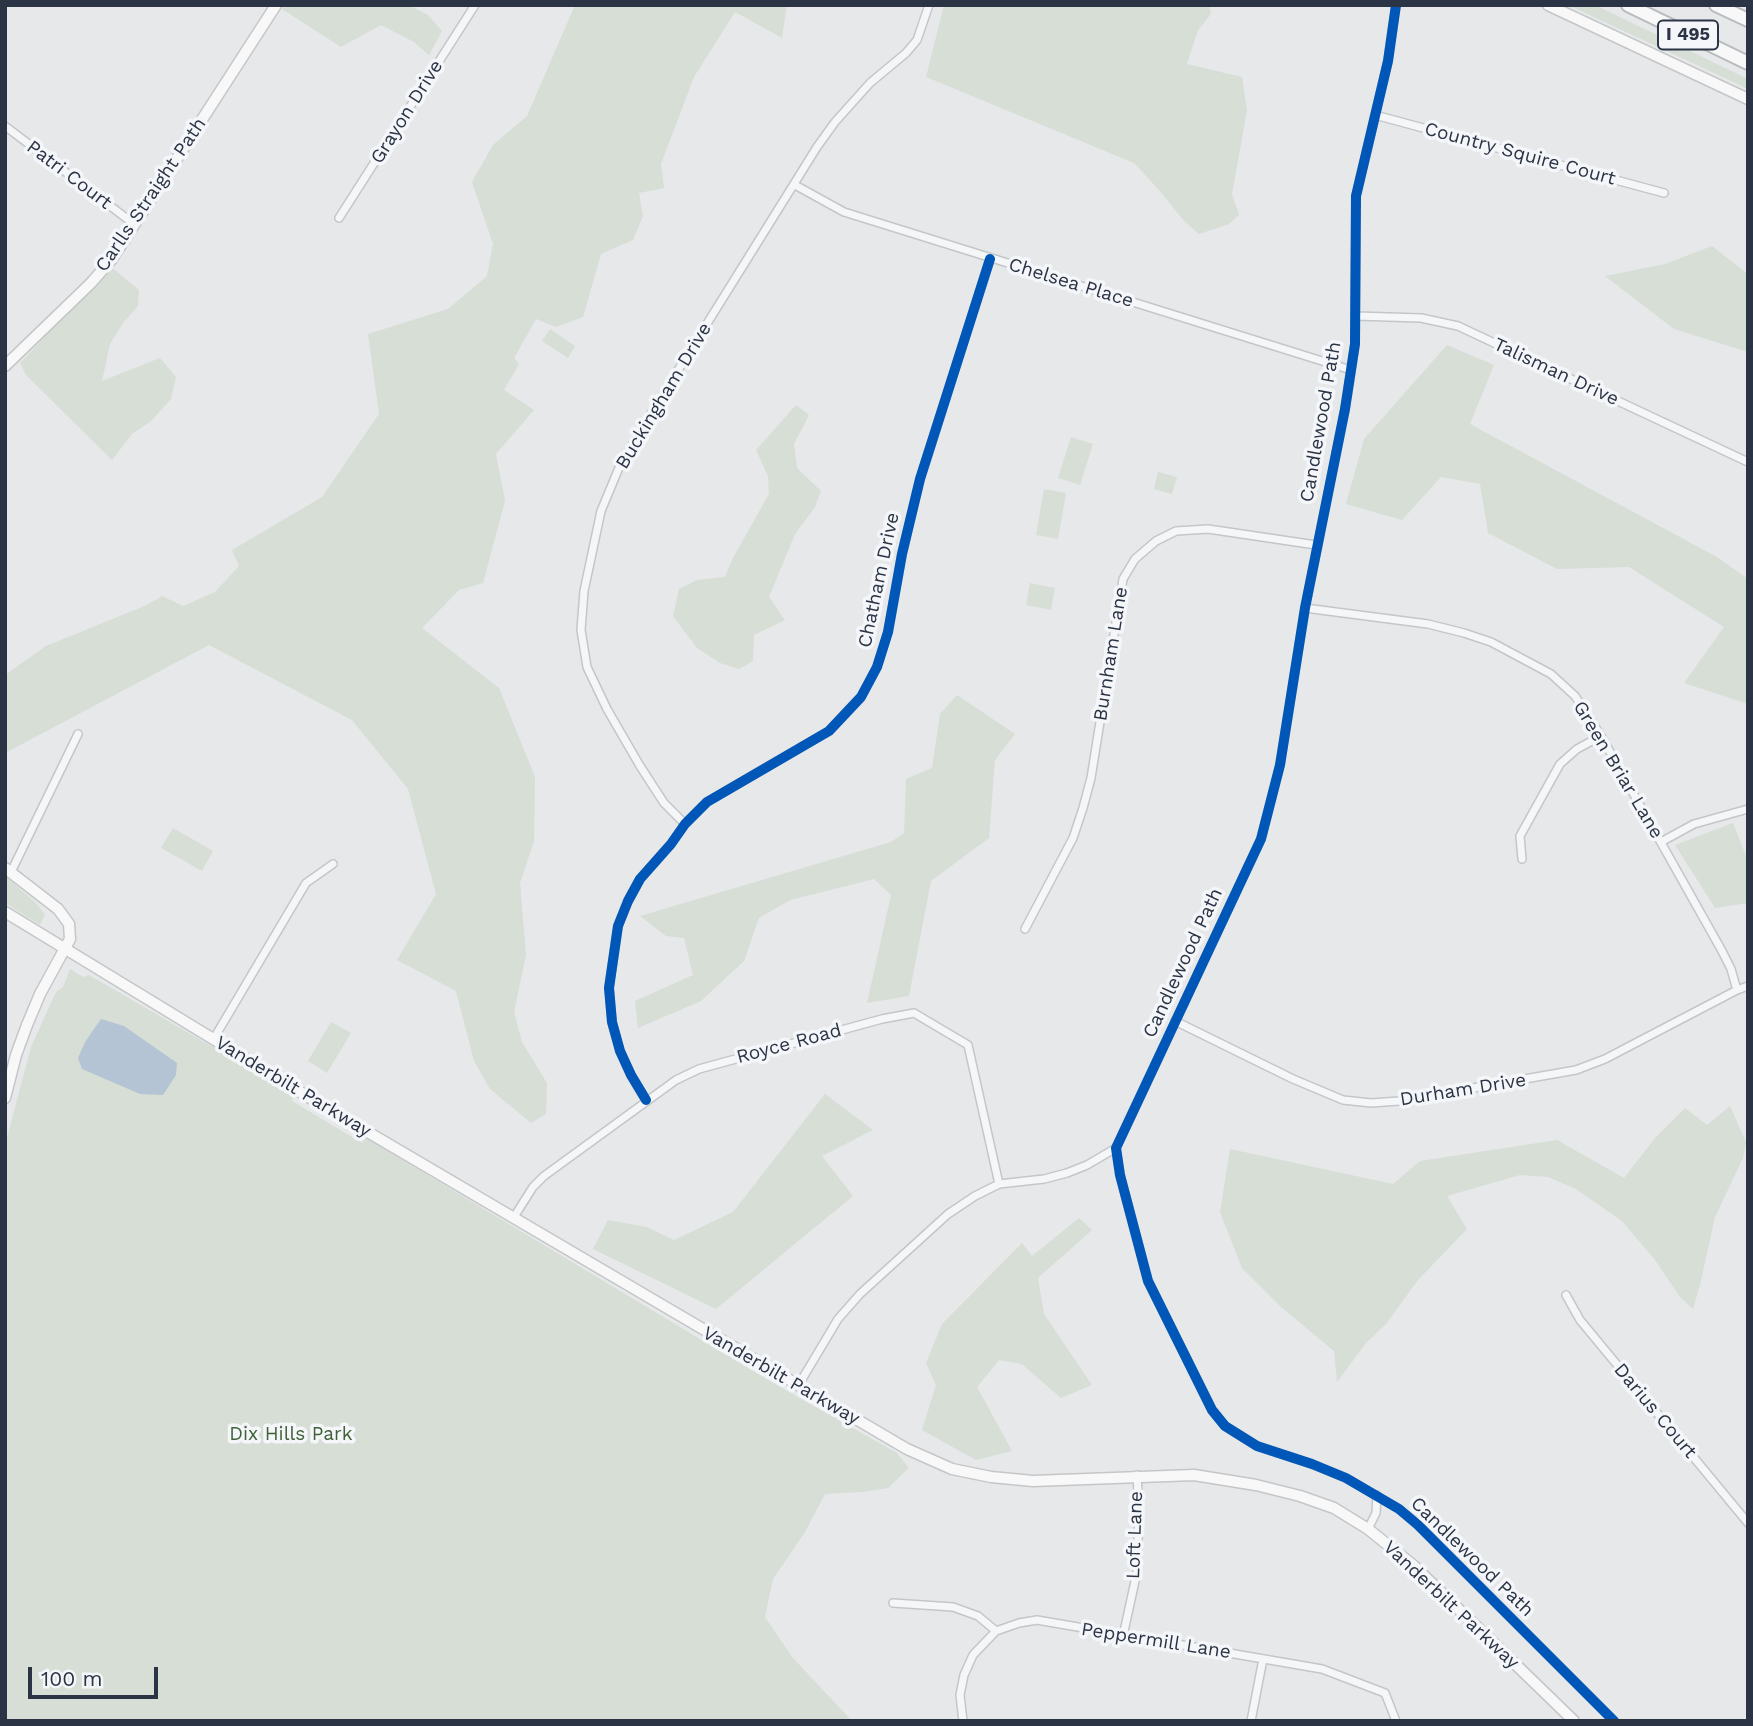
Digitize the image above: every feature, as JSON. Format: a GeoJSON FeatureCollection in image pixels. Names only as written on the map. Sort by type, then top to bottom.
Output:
{"type":"FeatureCollection","features":[{"type":"Feature","properties":{"kind":"highway","name":"I 495"},"geometry":{"type":"LineString","coordinates":[[1628,5],[1748,63]]}},
{"type":"Feature","properties":{"kind":"highway","name":"I 495"},"geometry":{"type":"LineString","coordinates":[[1716,5],[1748,20]]}},
{"type":"Feature","properties":{"kind":"main road","name":"Carlls Straight Path"},"geometry":{"type":"LineString","coordinates":[[5,366],[91,283],[112,259],[276,5]]}},
{"type":"Feature","properties":{"kind":"main road"},"geometry":{"type":"LineString","coordinates":[[1548,5],[1748,99]]}},
{"type":"Feature","properties":{"kind":"main road"},"geometry":{"type":"LineString","coordinates":[[5,1098],[11,1054],[70,939],[69,924],[58,909],[8,870]]}},
{"type":"Feature","properties":{"kind":"main road","name":"Vanderbilt Parkway"},"geometry":{"type":"LineString","coordinates":[[5,912],[213,1040],[907,1449],[952,1469],[991,1477],[1033,1480],[1194,1475],[1256,1485],[1334,1508],[1368,1529],[1414,1566],[1574,1721]]}},
{"type":"Feature","properties":{"kind":"street","name":"Grayon Drive"},"geometry":{"type":"LineString","coordinates":[[339,218],[475,5]]}},
{"type":"Feature","properties":{"kind":"street","name":"Buckingham Drive"},"geometry":{"type":"LineString","coordinates":[[685,824],[664,803],[640,766],[607,709],[587,667],[580,630],[584,591],[601,512],[621,463],[835,122],[870,83],[906,53],[917,40],[929,5]]}},
{"type":"Feature","properties":{"kind":"street","name":"Candlewood Path"},"geometry":{"type":"LineString","coordinates":[[1396,5],[1388,61],[1356,196],[1356,316],[1351,370],[1316,545],[1280,765],[1261,839],[1116,1148],[1120,1175],[1148,1281],[1212,1410],[1225,1426],[1257,1446],[1346,1478],[1377,1495],[1418,1525],[1614,1721]]}},
{"type":"Feature","properties":{"kind":"street","name":"Country Squire Court"},"geometry":{"type":"LineString","coordinates":[[1375,115],[1664,193]]}},
{"type":"Feature","properties":{"kind":"street","name":"Patri Court"},"geometry":{"type":"LineString","coordinates":[[5,126],[134,224]]}},
{"type":"Feature","properties":{"kind":"street","name":"Chelsea Place"},"geometry":{"type":"LineString","coordinates":[[795,186],[844,212],[1351,370]]}},
{"type":"Feature","properties":{"kind":"street","name":"Chatham Drive"},"geometry":{"type":"LineString","coordinates":[[646,1100],[620,1051],[612,1022],[608,988],[618,926],[628,901],[640,879],[685,824],[707,802],[829,731],[860,697],[877,667],[888,632],[905,540],[920,479],[990,259]]}},
{"type":"Feature","properties":{"kind":"street","name":"Talisman Drive"},"geometry":{"type":"LineString","coordinates":[[1356,316],[1421,318],[1458,326],[1748,462]]}},
{"type":"Feature","properties":{"kind":"street","name":"Burnham Lane"},"geometry":{"type":"LineString","coordinates":[[1025,929],[1073,838],[1083,808],[1091,778],[1123,579],[1135,559],[1156,541],[1176,531],[1208,529],[1316,545]]}},
{"type":"Feature","properties":{"kind":"street","name":"Green Briar Lane"},"geometry":{"type":"LineString","coordinates":[[1305,608],[1429,624],[1491,642],[1551,674],[1575,696],[1601,736],[1723,951],[1737,990]]}},
{"type":"Feature","properties":{"kind":"street"},"geometry":{"type":"LineString","coordinates":[[8,870],[78,734]]}},
{"type":"Feature","properties":{"kind":"street"},"geometry":{"type":"LineString","coordinates":[[1522,859],[1520,836],[1560,764],[1577,749],[1601,736]]}},
{"type":"Feature","properties":{"kind":"street"},"geometry":{"type":"LineString","coordinates":[[1661,842],[1694,824],[1748,809]]}},
{"type":"Feature","properties":{"kind":"street"},"geometry":{"type":"LineString","coordinates":[[213,1040],[306,883],[334,864]]}},
{"type":"Feature","properties":{"kind":"street","name":"Durham Drive"},"geometry":{"type":"LineString","coordinates":[[1175,1021],[1293,1079],[1343,1100],[1371,1103],[1399,1101],[1576,1070],[1605,1059],[1748,986]]}},
{"type":"Feature","properties":{"kind":"street","name":"Royce Road"},"geometry":{"type":"LineString","coordinates":[[514,1217],[533,1187],[544,1176],[646,1100],[699,1069],[882,1019],[914,1013],[968,1045],[999,1184]]}},
{"type":"Feature","properties":{"kind":"street"},"geometry":{"type":"LineString","coordinates":[[797,1386],[838,1319],[860,1294],[948,1214],[999,1184],[1044,1180],[1067,1173],[1116,1148]]}},
{"type":"Feature","properties":{"kind":"street","name":"Darius Court"},"geometry":{"type":"LineString","coordinates":[[1566,1295],[1580,1320],[1748,1523]]}},
{"type":"Feature","properties":{"kind":"street","name":"Loft Lane"},"geometry":{"type":"LineString","coordinates":[[1124,1636],[1137,1572],[1137,1475]]}},
{"type":"Feature","properties":{"kind":"street"},"geometry":{"type":"LineString","coordinates":[[1368,1529],[1376,1513],[1377,1495]]}},
{"type":"Feature","properties":{"kind":"street"},"geometry":{"type":"LineString","coordinates":[[893,1603],[953,1607],[978,1616],[996,1631],[973,1655],[964,1675],[960,1695],[963,1721]]}},
{"type":"Feature","properties":{"kind":"street","name":"Peppermill Lane"},"geometry":{"type":"LineString","coordinates":[[996,1631],[1037,1620],[1322,1669],[1385,1693],[1396,1721]]}},
{"type":"Feature","properties":{"kind":"street"},"geometry":{"type":"LineString","coordinates":[[1251,1721],[1263,1659]]}},
{"type":"Feature","properties":{"kind":"green space"},"geometry":{"type":"Polygon","coordinates":[[[285,5],[408,5],[428,15],[442,31],[429,55],[414,42],[381,25],[341,47],[282,9],[285,5]]]}},
{"type":"Feature","properties":{"kind":"green space"},"geometry":{"type":"Polygon","coordinates":[[[575,5],[787,5],[782,38],[735,12],[694,77],[661,164],[664,188],[639,193],[643,216],[633,240],[601,254],[583,317],[556,327],[536,319],[514,358],[519,364],[504,390],[534,410],[496,454],[505,501],[483,583],[459,590],[422,628],[499,688],[535,777],[534,841],[520,883],[526,955],[514,1012],[522,1042],[547,1083],[546,1114],[531,1123],[490,1089],[474,1061],[456,991],[397,960],[436,894],[408,789],[352,720],[209,645],[5,753],[5,675],[46,646],[147,605],[162,596],[183,606],[215,592],[239,566],[232,550],[322,497],[379,414],[368,334],[448,309],[487,276],[493,244],[472,182],[493,145],[527,116],[575,5]]]}},
{"type":"Feature","properties":{"kind":"green space"},"geometry":{"type":"Polygon","coordinates":[[[944,5],[1209,5],[1211,14],[1198,30],[1187,64],[1242,77],[1247,110],[1232,194],[1239,215],[1229,224],[1199,234],[1184,221],[1134,163],[926,77],[944,5]]]}},
{"type":"Feature","properties":{"kind":"green space"},"geometry":{"type":"Polygon","coordinates":[[[1568,5],[1595,5],[1748,79],[1748,89],[1568,5]]]}},
{"type":"Feature","properties":{"kind":"green space"},"geometry":{"type":"Polygon","coordinates":[[[1712,246],[1748,274],[1748,352],[1674,329],[1605,276],[1665,264],[1712,246]]]}},
{"type":"Feature","properties":{"kind":"green space"},"geometry":{"type":"Polygon","coordinates":[[[111,267],[139,290],[138,306],[110,344],[102,381],[160,358],[176,377],[171,399],[151,421],[132,434],[112,460],[26,375],[20,363],[111,267]]]}},
{"type":"Feature","properties":{"kind":"green space"},"geometry":{"type":"Polygon","coordinates":[[[550,329],[575,346],[568,358],[542,341],[550,329]]]}},
{"type":"Feature","properties":{"kind":"green space"},"geometry":{"type":"Polygon","coordinates":[[[1447,345],[1494,365],[1470,424],[1717,557],[1748,579],[1748,704],[1684,683],[1724,627],[1629,567],[1557,569],[1488,533],[1480,484],[1441,477],[1402,520],[1346,504],[1364,439],[1447,345]]]}},
{"type":"Feature","properties":{"kind":"green space"},"geometry":{"type":"Polygon","coordinates":[[[796,405],[809,415],[794,444],[797,468],[821,491],[815,507],[795,534],[769,597],[785,620],[754,635],[753,661],[739,669],[720,663],[697,648],[673,616],[679,589],[697,580],[725,577],[769,494],[768,476],[756,450],[796,405]]]}},
{"type":"Feature","properties":{"kind":"green space"},"geometry":{"type":"Polygon","coordinates":[[[1071,437],[1093,444],[1080,485],[1058,478],[1071,437]]]}},
{"type":"Feature","properties":{"kind":"green space"},"geometry":{"type":"Polygon","coordinates":[[[1158,472],[1177,477],[1172,494],[1154,489],[1158,472]]]}},
{"type":"Feature","properties":{"kind":"green space"},"geometry":{"type":"Polygon","coordinates":[[[1044,489],[1066,493],[1058,539],[1036,535],[1044,489]]]}},
{"type":"Feature","properties":{"kind":"green space"},"geometry":{"type":"Polygon","coordinates":[[[1030,583],[1055,588],[1051,610],[1026,605],[1030,583]]]}},
{"type":"Feature","properties":{"kind":"green space"},"geometry":{"type":"Polygon","coordinates":[[[957,695],[1015,734],[995,760],[989,838],[931,881],[909,996],[867,1003],[891,895],[874,879],[790,900],[759,918],[744,961],[701,1001],[638,1028],[635,1001],[693,975],[684,938],[666,936],[640,916],[891,842],[904,833],[906,779],[932,768],[940,714],[957,695]]]}},
{"type":"Feature","properties":{"kind":"green space"},"geometry":{"type":"Polygon","coordinates":[[[1733,823],[1748,861],[1748,903],[1715,908],[1675,845],[1733,823]]]}},
{"type":"Feature","properties":{"kind":"green space"},"geometry":{"type":"Polygon","coordinates":[[[173,828],[213,851],[202,871],[161,848],[173,828]]]}},
{"type":"Feature","properties":{"kind":"green space"},"geometry":{"type":"Polygon","coordinates":[[[5,876],[36,903],[45,915],[40,925],[5,903],[5,876]]]}},
{"type":"Feature","properties":{"kind":"green space","name":"Dix Hills Park"},"geometry":{"type":"Polygon","coordinates":[[[70,969],[83,977],[89,975],[285,1089],[293,1096],[292,1101],[362,1143],[366,1138],[768,1380],[897,1453],[909,1468],[888,1488],[825,1494],[805,1532],[773,1579],[765,1617],[792,1657],[852,1721],[5,1721],[5,1145],[31,1047],[56,992],[63,987],[70,969]]]}},
{"type":"Feature","properties":{"kind":"green space"},"geometry":{"type":"Polygon","coordinates":[[[331,1022],[351,1033],[327,1073],[308,1061],[331,1022]]]}},
{"type":"Feature","properties":{"kind":"green space"},"geometry":{"type":"Polygon","coordinates":[[[825,1094],[873,1130],[822,1156],[853,1196],[716,1309],[593,1249],[608,1220],[647,1227],[674,1240],[733,1212],[825,1094]]]}},
{"type":"Feature","properties":{"kind":"green space"},"geometry":{"type":"Polygon","coordinates":[[[1730,1106],[1746,1142],[1743,1158],[1715,1217],[1693,1309],[1680,1297],[1655,1260],[1622,1221],[1576,1189],[1548,1177],[1520,1175],[1447,1196],[1467,1229],[1418,1280],[1386,1324],[1366,1343],[1337,1382],[1334,1351],[1280,1306],[1242,1268],[1220,1212],[1230,1149],[1393,1184],[1420,1161],[1557,1140],[1624,1178],[1655,1138],[1685,1108],[1707,1125],[1730,1106]]]}},
{"type":"Feature","properties":{"kind":"green space"},"geometry":{"type":"Polygon","coordinates":[[[1079,1218],[1092,1230],[1038,1278],[1044,1314],[1092,1385],[1061,1398],[1022,1364],[999,1360],[977,1387],[1012,1451],[976,1460],[922,1430],[936,1385],[926,1363],[942,1324],[1022,1243],[1032,1256],[1079,1218]]]}},
{"type":"Feature","properties":{"kind":"water"},"geometry":{"type":"Polygon","coordinates":[[[101,1019],[124,1026],[177,1063],[176,1075],[163,1095],[140,1094],[82,1069],[78,1058],[101,1019]]]}},
{"type":"Feature","properties":{"kind":"cycle path"},"geometry":{"type":"LineString","coordinates":[[1396,5],[1388,61],[1356,196],[1355,344],[1345,409],[1305,608],[1280,765],[1261,839],[1116,1148],[1120,1175],[1148,1281],[1212,1410],[1225,1426],[1257,1446],[1346,1478],[1399,1509],[1614,1721]]}},
{"type":"Feature","properties":{"kind":"cycle path"},"geometry":{"type":"LineString","coordinates":[[646,1100],[620,1051],[612,1022],[609,988],[618,926],[628,901],[640,879],[685,824],[707,802],[829,731],[861,697],[877,667],[888,632],[902,554],[920,479],[990,259]]}}]}
